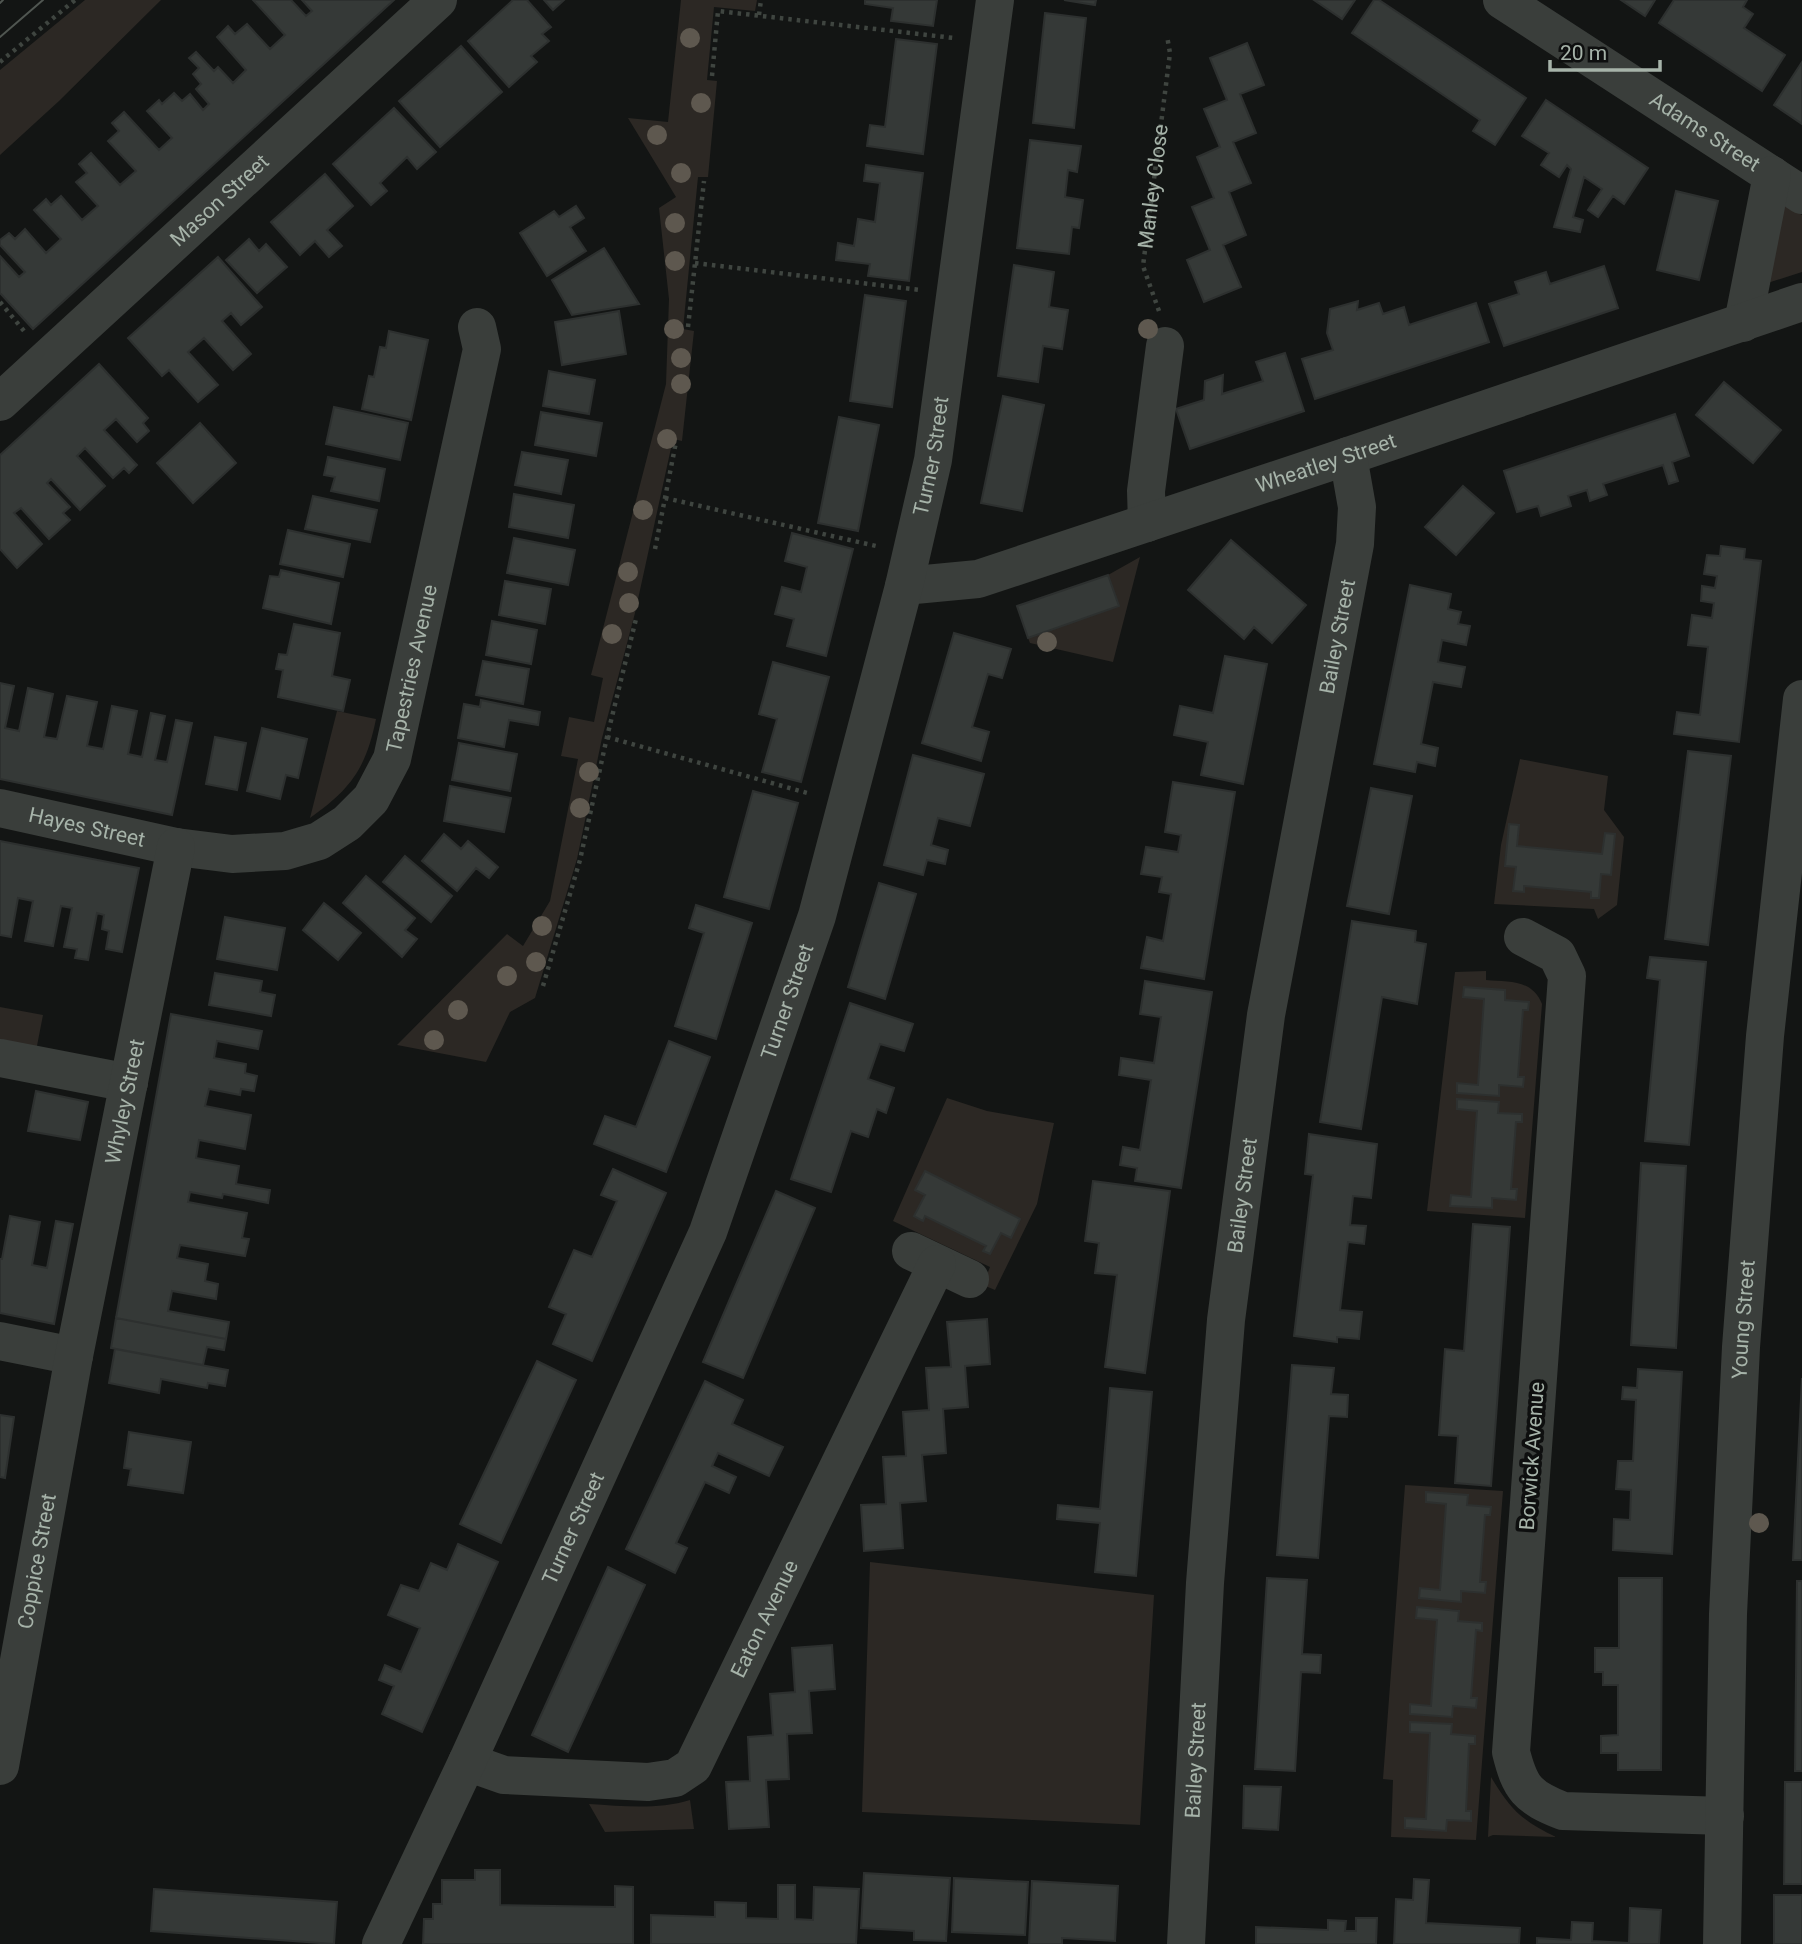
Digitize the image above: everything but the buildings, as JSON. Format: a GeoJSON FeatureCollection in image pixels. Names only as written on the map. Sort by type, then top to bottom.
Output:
{"type":"FeatureCollection","features":[{"type":"Feature","properties":{"kind":"street","name":"Mason Street"},"geometry":{"type":"LineString","coordinates":[[0,402],[438,0]]}},
{"type":"Feature","properties":{"kind":"street","name":"Turner Street"},"geometry":{"type":"LineString","coordinates":[[381,1944],[467,1762],[708,1232],[817,916],[904,586],[933,460],[995,0]]}},
{"type":"Feature","properties":{"kind":"street","name":"Adams Street"},"geometry":{"type":"LineString","coordinates":[[1502,0],[1787,185]]}},
{"type":"Feature","properties":{"kind":"street"},"geometry":{"type":"LineString","coordinates":[[1743,323],[1787,185]]}},
{"type":"Feature","properties":{"kind":"street","name":"Wheatley Street"},"geometry":{"type":"LineString","coordinates":[[904,586],[978,579],[1802,302]]}},
{"type":"Feature","properties":{"kind":"street","name":"Tapestries Avenue"},"geometry":{"type":"LineString","coordinates":[[176,847],[232,854],[285,851],[319,841],[347,823],[371,799],[392,759],[482,349],[477,327]]}},
{"type":"Feature","properties":{"kind":"street"},"geometry":{"type":"LineString","coordinates":[[1147,523],[1146,491],[1163,331]]}},
{"type":"Feature","properties":{"kind":"street","name":"Bailey Street"},"geometry":{"type":"LineString","coordinates":[[1186,1944],[1205,1591],[1226,1320],[1266,1015],[1355,544],[1357,507],[1348,456]]}},
{"type":"Feature","properties":{"kind":"street","name":"Young Street"},"geometry":{"type":"LineString","coordinates":[[1722,1944],[1728,1614],[1741,1348],[1765,1036],[1802,699]]}},
{"type":"Feature","properties":{"kind":"street","name":"Hayes Street"},"geometry":{"type":"LineString","coordinates":[[0,808],[176,847]]}},
{"type":"Feature","properties":{"kind":"street","name":"Whyley Street"},"geometry":{"type":"LineString","coordinates":[[74,1356],[176,847]]}},
{"type":"Feature","properties":{"kind":"street","name":"Borwick Avenue"},"geometry":{"type":"LineString","coordinates":[[1523,937],[1557,955],[1567,976],[1511,1752],[1517,1776],[1526,1790],[1544,1804],[1563,1811],[1725,1816]]}},
{"type":"Feature","properties":{"kind":"street"},"geometry":{"type":"LineString","coordinates":[[0,1058],[129,1083]]}},
{"type":"Feature","properties":{"kind":"street","name":"Eaton Avenue"},"geometry":{"type":"LineString","coordinates":[[467,1762],[504,1775],[648,1782],[675,1778],[693,1766],[940,1265]]}},
{"type":"Feature","properties":{"kind":"street"},"geometry":{"type":"LineString","coordinates":[[0,1341],[74,1356]]}},
{"type":"Feature","properties":{"kind":"street","name":"Coppice Street"},"geometry":{"type":"LineString","coordinates":[[0,1766],[74,1356]]}},
{"type":"Feature","properties":{"kind":"path"},"geometry":{"type":"LineString","coordinates":[[0,62],[75,0]]}},
{"type":"Feature","properties":{"kind":"path"},"geometry":{"type":"LineString","coordinates":[[759,15],[761,0]]}},
{"type":"Feature","properties":{"kind":"path"},"geometry":{"type":"LineString","coordinates":[[712,76],[718,11],[958,38]]}},
{"type":"Feature","properties":{"kind":"path","name":"Manley Close"},"geometry":{"type":"LineString","coordinates":[[1163,331],[1143,266],[1170,53],[1167,37]]}},
{"type":"Feature","properties":{"kind":"path"},"geometry":{"type":"LineString","coordinates":[[688,327],[704,181]]}},
{"type":"Feature","properties":{"kind":"path"},"geometry":{"type":"LineString","coordinates":[[695,263],[923,290]]}},
{"type":"Feature","properties":{"kind":"path"},"geometry":{"type":"LineString","coordinates":[[0,302],[30,337]]}},
{"type":"Feature","properties":{"kind":"path"},"geometry":{"type":"LineString","coordinates":[[655,550],[676,442]]}},
{"type":"Feature","properties":{"kind":"path"},"geometry":{"type":"LineString","coordinates":[[665,498],[880,546]]}},
{"type":"Feature","properties":{"kind":"path"},"geometry":{"type":"LineString","coordinates":[[543,986],[580,860],[636,619]]}},
{"type":"Feature","properties":{"kind":"path"},"geometry":{"type":"LineString","coordinates":[[607,737],[814,794]]}},
{"type":"Feature","properties":{"kind":"shaded area"},"geometry":{"type":"Polygon","coordinates":[[[85,0],[161,0],[0,155],[0,70],[85,0]]]}},
{"type":"Feature","properties":{"kind":"shaded area"},"geometry":{"type":"Polygon","coordinates":[[[681,0],[757,0],[755,11],[714,7],[707,80],[717,81],[708,177],[698,177],[683,329],[694,331],[682,441],[673,439],[635,613],[602,738],[577,859],[535,998],[510,1012],[486,1062],[397,1045],[507,934],[523,946],[550,901],[578,759],[561,756],[569,717],[594,722],[603,678],[591,675],[666,384],[669,299],[659,208],[676,197],[628,118],[668,122],[681,0]]]}},
{"type":"Feature","properties":{"kind":"shaded area"},"geometry":{"type":"Polygon","coordinates":[[[1788,206],[1802,215],[1802,272],[1758,286],[1780,208],[1788,206]]]}},
{"type":"Feature","properties":{"kind":"shaded area"},"geometry":{"type":"Polygon","coordinates":[[[1140,557],[1113,662],[1030,643],[1028,638],[1118,606],[1108,575],[1140,557]]]}},
{"type":"Feature","properties":{"kind":"shaded area"},"geometry":{"type":"Polygon","coordinates":[[[337,711],[376,719],[372,736],[355,776],[336,797],[310,818],[337,711]]]}},
{"type":"Feature","properties":{"kind":"shaded area"},"geometry":{"type":"Polygon","coordinates":[[[1520,759],[1608,776],[1604,810],[1624,837],[1617,905],[1598,919],[1594,909],[1494,904],[1501,845],[1520,759]],[[1509,824],[1505,866],[1516,867],[1514,890],[1524,892],[1524,886],[1591,892],[1591,898],[1598,898],[1601,874],[1611,875],[1615,834],[1605,833],[1602,854],[1517,846],[1519,825],[1509,824]]]}},
{"type":"Feature","properties":{"kind":"shaded area"},"geometry":{"type":"Polygon","coordinates":[[[1486,971],[1486,980],[1519,983],[1532,990],[1542,1004],[1525,1218],[1427,1211],[1455,972],[1486,971]],[[1464,987],[1463,997],[1484,999],[1478,1085],[1457,1083],[1457,1093],[1498,1096],[1499,1085],[1523,1087],[1524,1077],[1518,1077],[1523,1010],[1528,1010],[1529,1002],[1505,1000],[1505,990],[1464,987]],[[1457,1099],[1457,1109],[1477,1111],[1471,1197],[1451,1195],[1450,1205],[1492,1208],[1492,1198],[1516,1200],[1517,1190],[1511,1189],[1516,1122],[1522,1122],[1522,1115],[1498,1113],[1498,1102],[1457,1099]]]}},
{"type":"Feature","properties":{"kind":"shaded area"},"geometry":{"type":"Polygon","coordinates":[[[0,1007],[43,1015],[36,1051],[0,1044],[0,1007]]]}},
{"type":"Feature","properties":{"kind":"shaded area"},"geometry":{"type":"Polygon","coordinates":[[[947,1098],[987,1111],[1054,1123],[1037,1204],[995,1290],[983,1285],[990,1267],[893,1221],[947,1098]],[[925,1171],[915,1190],[925,1195],[914,1216],[923,1221],[925,1216],[986,1246],[983,1251],[990,1254],[1001,1233],[1020,1219],[925,1171]]]}},
{"type":"Feature","properties":{"kind":"shaded area"},"geometry":{"type":"Polygon","coordinates":[[[1405,1485],[1503,1491],[1476,1840],[1391,1837],[1393,1780],[1383,1779],[1405,1485]],[[1426,1492],[1426,1502],[1446,1504],[1440,1590],[1420,1588],[1419,1598],[1460,1601],[1461,1591],[1485,1593],[1486,1582],[1480,1582],[1485,1515],[1490,1515],[1491,1508],[1467,1505],[1467,1495],[1426,1492]],[[1418,1607],[1417,1618],[1437,1620],[1431,1706],[1411,1704],[1410,1714],[1453,1706],[1476,1708],[1477,1698],[1471,1698],[1476,1630],[1482,1631],[1482,1623],[1458,1621],[1458,1610],[1418,1607]],[[1411,1722],[1410,1732],[1430,1733],[1426,1819],[1405,1818],[1405,1828],[1446,1831],[1447,1820],[1471,1821],[1471,1811],[1466,1811],[1469,1744],[1475,1744],[1475,1736],[1451,1734],[1451,1724],[1411,1722]]]}},
{"type":"Feature","properties":{"kind":"shaded area"},"geometry":{"type":"Polygon","coordinates":[[[870,1562],[1154,1595],[1140,1825],[862,1812],[870,1562]]]}},
{"type":"Feature","properties":{"kind":"shaded area"},"geometry":{"type":"Polygon","coordinates":[[[1491,1777],[1518,1813],[1556,1837],[1488,1837],[1491,1777]]]}},
{"type":"Feature","properties":{"kind":"shaded area"},"geometry":{"type":"Polygon","coordinates":[[[690,1800],[694,1829],[605,1832],[589,1804],[653,1806],[690,1800]]]}},
{"type":"Feature","properties":{"kind":"tram line"},"geometry":{"type":"LineString","coordinates":[[0,3],[3,0]]}},
{"type":"Feature","properties":{"kind":"tram line"},"geometry":{"type":"LineString","coordinates":[[0,37],[43,0]]}}]}
